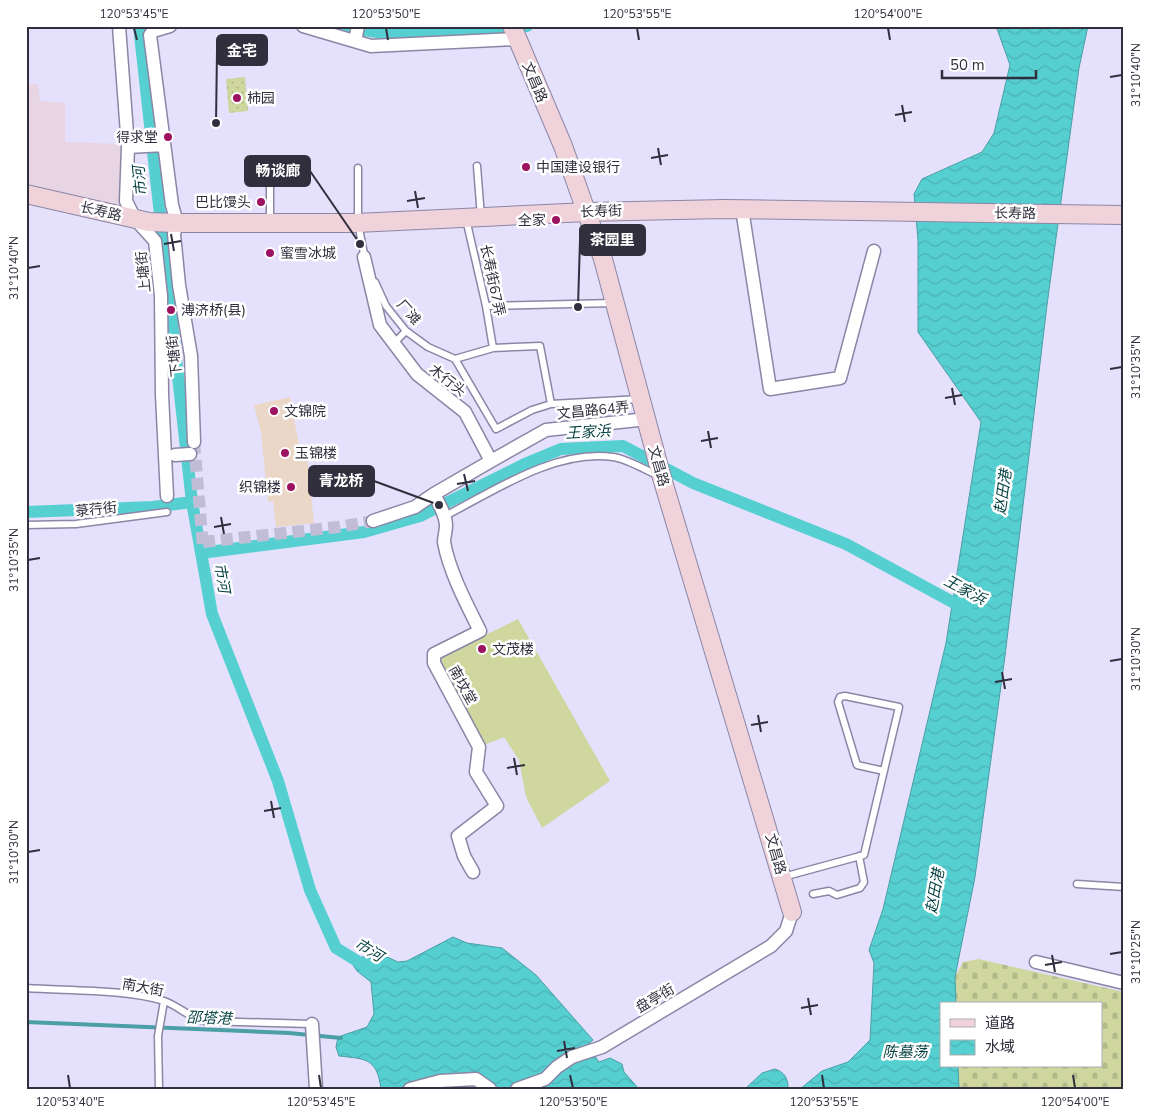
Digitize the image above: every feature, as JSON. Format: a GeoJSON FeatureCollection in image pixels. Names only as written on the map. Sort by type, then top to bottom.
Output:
{"type":"FeatureCollection","features":[{"type":"Feature","properties":{"kind":"street","name":"上塘街"},"geometry":{"type":"LineString","coordinates":[[119,26],[128,148],[126,201],[142,220],[155,241],[171,310],[167,496]]}},
{"type":"Feature","properties":{"kind":"street"},"geometry":{"type":"LineString","coordinates":[[303,26],[357,33],[371,46],[514,32]]}},
{"type":"Feature","properties":{"kind":"street","name":"下塘街"},"geometry":{"type":"LineString","coordinates":[[162,28],[150,35],[161,145],[177,223],[174,234],[171,310],[191,356],[192,448],[175,455]]}},
{"type":"Feature","properties":{"kind":"street","name":"文昌路"},"geometry":{"type":"LineString","coordinates":[[514,32],[563,146],[587,212],[615,303],[662,478],[792,912]]}},
{"type":"Feature","properties":{"kind":"street"},"geometry":{"type":"LineString","coordinates":[[128,148],[161,145]]}},
{"type":"Feature","properties":{"kind":"street","name":"长寿路"},"geometry":{"type":"LineString","coordinates":[[26,194],[142,220],[177,223]]}},
{"type":"Feature","properties":{"kind":"street"},"geometry":{"type":"LineString","coordinates":[[742,209],[770,389],[840,378],[874,251]]}},
{"type":"Feature","properties":{"kind":"street","name":"长寿街"},"geometry":{"type":"LineString","coordinates":[[177,223],[358,223],[587,212],[742,209],[906,210]]}},
{"type":"Feature","properties":{"kind":"street","name":"长寿路"},"geometry":{"type":"LineString","coordinates":[[906,210],[1124,215]]}},
{"type":"Feature","properties":{"kind":"street","name":"木行头"},"geometry":{"type":"LineString","coordinates":[[364,257],[380,325],[417,374],[465,412],[491,461]]}},
{"type":"Feature","properties":{"kind":"street","name":"文昌路64弄"},"geometry":{"type":"LineString","coordinates":[[491,461],[546,430],[646,419]]}},
{"type":"Feature","properties":{"kind":"street"},"geometry":{"type":"LineString","coordinates":[[372,521],[416,508],[491,461]]}},
{"type":"Feature","properties":{"kind":"street"},"geometry":{"type":"LineString","coordinates":[[435,496],[444,515]]}},
{"type":"Feature","properties":{"kind":"street","name":"南坟堂"},"geometry":{"type":"LineString","coordinates":[[444,515],[446,526],[444,542],[465,600],[480,631],[434,654],[434,663],[479,747],[476,772],[497,806],[458,836],[464,856],[474,872]]}},
{"type":"Feature","properties":{"kind":"street","name":"盘亭街"},"geometry":{"type":"LineString","coordinates":[[517,1089],[545,1079],[557,1067],[572,1057],[602,1047],[772,946],[786,930],[792,912]]}},
{"type":"Feature","properties":{"kind":"street"},"geometry":{"type":"LineString","coordinates":[[1036,962],[1124,983]]}},
{"type":"Feature","properties":{"kind":"street"},"geometry":{"type":"LineString","coordinates":[[312,1031],[316,1089]]}},
{"type":"Feature","properties":{"kind":"street"},"geometry":{"type":"LineString","coordinates":[[410,1089],[440,1081],[476,1079],[490,1089]]}},
{"type":"Feature","properties":{"kind":"lane","name":"长寿街67弄"},"geometry":{"type":"LineString","coordinates":[[477,166],[474,217],[493,348]]}},
{"type":"Feature","properties":{"kind":"lane"},"geometry":{"type":"LineString","coordinates":[[270,167],[270,223]]}},
{"type":"Feature","properties":{"kind":"lane","name":"厂滩"},"geometry":{"type":"LineString","coordinates":[[358,168],[358,223],[364,257],[386,306],[406,331],[428,347],[454,358]]}},
{"type":"Feature","properties":{"kind":"lane"},"geometry":{"type":"LineString","coordinates":[[486,306],[615,303]]}},
{"type":"Feature","properties":{"kind":"lane"},"geometry":{"type":"LineString","coordinates":[[394,343],[406,331]]}},
{"type":"Feature","properties":{"kind":"lane"},"geometry":{"type":"LineString","coordinates":[[551,404],[540,346],[493,348],[454,358],[496,429],[532,410],[551,404],[641,398]]}},
{"type":"Feature","properties":{"kind":"lane"},"geometry":{"type":"LineString","coordinates":[[444,515],[549,464],[574,459],[614,457],[662,478]]}},
{"type":"Feature","properties":{"kind":"lane","name":"菉荇街"},"geometry":{"type":"LineString","coordinates":[[26,525],[76,524],[167,512]]}},
{"type":"Feature","properties":{"kind":"lane"},"geometry":{"type":"LineString","coordinates":[[782,877],[864,855],[884,772],[899,707],[845,696],[840,697],[838,702],[857,765],[884,772]]}},
{"type":"Feature","properties":{"kind":"lane"},"geometry":{"type":"LineString","coordinates":[[813,894],[829,891],[837,895],[860,888],[864,882],[859,856]]}},
{"type":"Feature","properties":{"kind":"lane"},"geometry":{"type":"LineString","coordinates":[[1076,884],[1124,887]]}},
{"type":"Feature","properties":{"kind":"lane","name":"南大街"},"geometry":{"type":"LineString","coordinates":[[26,988],[129,995],[164,1001],[193,1018],[205,1021],[312,1031]]}},
{"type":"Feature","properties":{"kind":"lane"},"geometry":{"type":"LineString","coordinates":[[159,1089],[158,1036],[164,1001]]}},
{"type":"Feature","properties":{"kind":"shaded area"},"geometry":{"type":"Polygon","coordinates":[[[38,84],[40,101],[65,103],[65,142],[123,144],[124,209],[26,185],[26,85],[38,84]]]}},
{"type":"Feature","properties":{"kind":"shaded area"},"geometry":{"type":"Polygon","coordinates":[[[290,397],[301,456],[307,456],[314,523],[276,527],[273,501],[268,502],[261,433],[254,405],[290,397]]]}},
{"type":"Feature","properties":{"kind":"green space"},"geometry":{"type":"Polygon","coordinates":[[[245,77],[248,111],[229,113],[226,79],[245,77]]]}},
{"type":"Feature","properties":{"kind":"green space"},"geometry":{"type":"Polygon","coordinates":[[[518,619],[610,781],[542,828],[526,797],[519,760],[504,737],[482,746],[436,659],[518,619]]]}},
{"type":"Feature","properties":{"kind":"green space"},"geometry":{"type":"Polygon","coordinates":[[[979,959],[1124,992],[1124,1089],[959,1089],[958,1068],[1102,1068],[1102,1002],[956,1002],[955,977],[963,962],[979,959]]]}},
{"type":"Feature","properties":{"kind":"water"},"geometry":{"type":"Polygon","coordinates":[[[996,26],[1088,26],[1079,68],[1047,305],[1005,656],[975,877],[955,977],[956,1002],[940,1002],[940,1068],[958,1068],[959,1089],[800,1089],[822,1071],[848,1062],[870,1040],[874,963],[869,950],[883,909],[946,643],[981,422],[918,332],[918,240],[914,194],[922,179],[982,152],[994,133],[1010,65],[996,26]]]}},
{"type":"Feature","properties":{"kind":"water"},"geometry":{"type":"Polygon","coordinates":[[[453,937],[467,943],[502,948],[536,975],[593,1040],[587,1045],[599,1062],[610,1058],[622,1064],[624,1072],[639,1089],[493,1089],[448,1076],[396,1089],[381,1089],[377,1071],[369,1062],[339,1056],[336,1047],[338,1037],[367,1027],[374,1014],[371,982],[357,971],[351,962],[354,958],[383,955],[398,962],[407,961],[453,937]]]}},
{"type":"Feature","properties":{"kind":"water"},"geometry":{"type":"Polygon","coordinates":[[[775,1069],[786,1078],[788,1087],[786,1089],[745,1089],[762,1073],[775,1069]]]}},
{"type":"Feature","properties":{"kind":"waterway","name":"市河"},"geometry":{"type":"LineString","coordinates":[[139,26],[192,502],[212,614],[278,781],[310,890],[336,948],[367,967]]}},
{"type":"Feature","properties":{"kind":"waterway"},"geometry":{"type":"LineString","coordinates":[[344,26],[367,31],[412,35],[436,35],[527,26]]}},
{"type":"Feature","properties":{"kind":"waterway","name":"王家浜"},"geometry":{"type":"LineString","coordinates":[[201,553],[364,532],[420,516],[527,463],[561,449],[623,446],[693,483],[846,544],[967,610]]}},
{"type":"Feature","properties":{"kind":"waterway"},"geometry":{"type":"LineString","coordinates":[[26,512],[153,507],[192,502]]}},
{"type":"Feature","properties":{"kind":"waterway","name":"邵塔港"},"geometry":{"type":"LineString","coordinates":[[26,1022],[289,1033],[341,1038]]}},
{"type":"Feature","properties":{"kind":"tunnel"},"geometry":{"type":"LineString","coordinates":[[194,442],[203,546]]}},
{"type":"Feature","properties":{"kind":"tunnel"},"geometry":{"type":"LineString","coordinates":[[203,542],[338,527],[373,521]]}},
{"type":"Feature","properties":{"kind":"place","name":"柿园"},"geometry":{"type":"Point","coordinates":[237,98]}},
{"type":"Feature","properties":{"kind":"place","name":"金宅"},"geometry":{"type":"Point","coordinates":[216,123]}},
{"type":"Feature","properties":{"kind":"place","name":"得求堂"},"geometry":{"type":"Point","coordinates":[168,137]}},
{"type":"Feature","properties":{"kind":"place","name":"中国建设银行"},"geometry":{"type":"Point","coordinates":[526,167]}},
{"type":"Feature","properties":{"kind":"place","name":"巴比馒头"},"geometry":{"type":"Point","coordinates":[261,202]}},
{"type":"Feature","properties":{"kind":"place","name":"全家"},"geometry":{"type":"Point","coordinates":[556,220]}},
{"type":"Feature","properties":{"kind":"place","name":"畅谈廊"},"geometry":{"type":"Point","coordinates":[360,244]}},
{"type":"Feature","properties":{"kind":"place","name":"蜜雪冰城"},"geometry":{"type":"Point","coordinates":[270,253]}},
{"type":"Feature","properties":{"kind":"place","name":"茶园里"},"geometry":{"type":"Point","coordinates":[578,307]}},
{"type":"Feature","properties":{"kind":"place","name":"溥济桥(县)"},"geometry":{"type":"Point","coordinates":[171,310]}},
{"type":"Feature","properties":{"kind":"place","name":"文锦院"},"geometry":{"type":"Point","coordinates":[274,411]}},
{"type":"Feature","properties":{"kind":"place","name":"玉锦楼"},"geometry":{"type":"Point","coordinates":[285,453]}},
{"type":"Feature","properties":{"kind":"place","name":"织锦楼"},"geometry":{"type":"Point","coordinates":[291,487]}},
{"type":"Feature","properties":{"kind":"place","name":"青龙桥"},"geometry":{"type":"Point","coordinates":[439,505]}},
{"type":"Feature","properties":{"kind":"place","name":"文茂楼"},"geometry":{"type":"Point","coordinates":[482,649]}},
{"type":"Feature","properties":{"kind":"water label","name":"赵田港"},"geometry":{"type":"Point","coordinates":[1003,492]}},
{"type":"Feature","properties":{"kind":"water label","name":"赵田港"},"geometry":{"type":"Point","coordinates":[935,891]}},
{"type":"Feature","properties":{"kind":"water label","name":"陈墓荡"},"geometry":{"type":"Point","coordinates":[905,1052]}}]}
